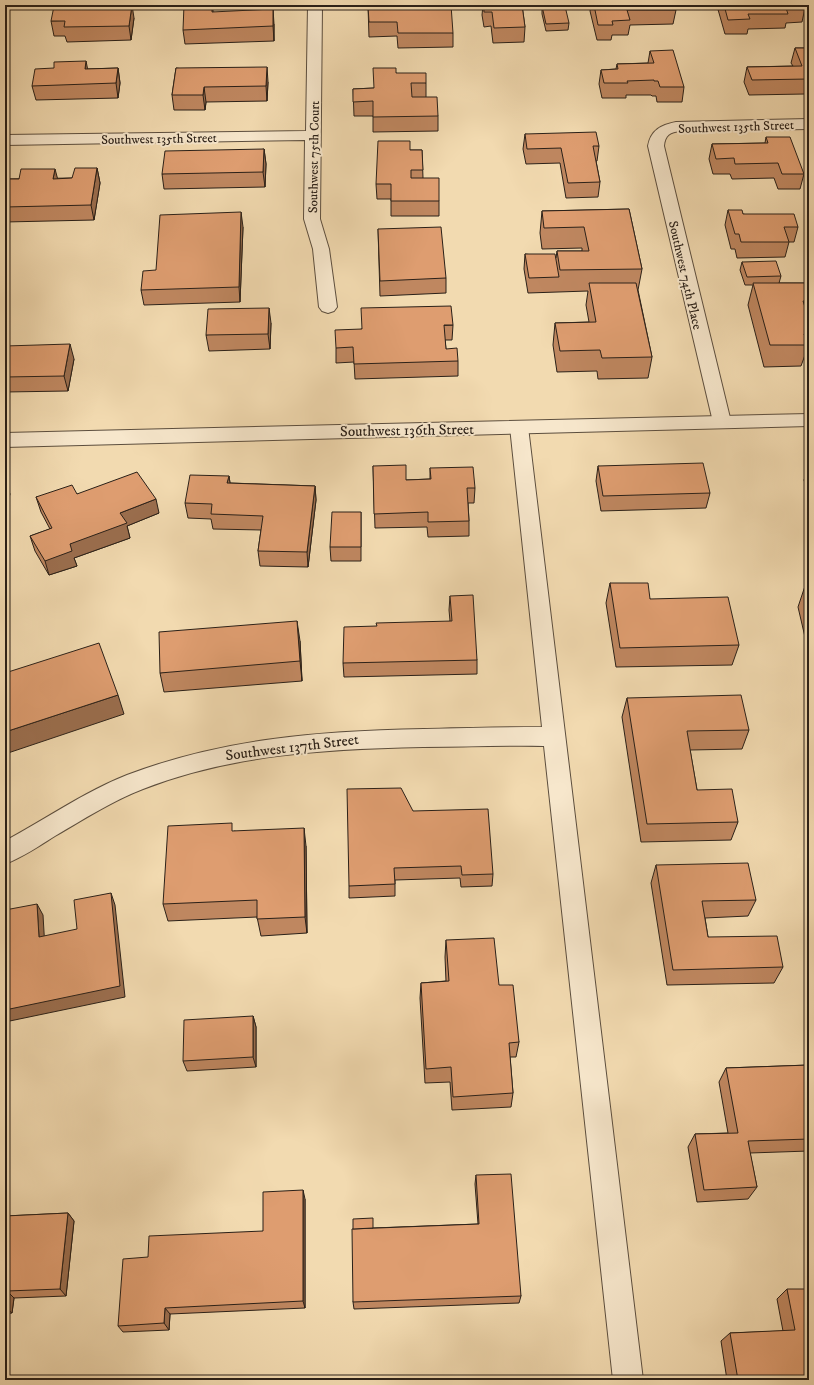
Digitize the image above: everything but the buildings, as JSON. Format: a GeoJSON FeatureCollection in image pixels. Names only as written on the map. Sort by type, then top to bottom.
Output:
{"type":"FeatureCollection","features":[{"type":"Feature","properties":{"kind":"street","name":"Southwest 75th Court"},"geometry":{"type":"LineString","coordinates":[[315,5],[312,219],[321,249],[328,307]]}},
{"type":"Feature","properties":{"kind":"street","name":"Southwest 135th Street"},"geometry":{"type":"LineString","coordinates":[[664,130],[673,127],[687,126],[809,124]]}},
{"type":"Feature","properties":{"kind":"street","name":"Southwest 74th Place"},"geometry":{"type":"LineString","coordinates":[[664,130],[656,139],[656,146],[722,422]]}},
{"type":"Feature","properties":{"kind":"street","name":"Southwest 135th Street"},"geometry":{"type":"LineString","coordinates":[[5,140],[313,135]]}},
{"type":"Feature","properties":{"kind":"street","name":"Southwest 136th Street"},"geometry":{"type":"LineString","coordinates":[[5,440],[809,420]]}},
{"type":"Feature","properties":{"kind":"street"},"geometry":{"type":"LineString","coordinates":[[519,427],[628,1380]]}},
{"type":"Feature","properties":{"kind":"street","name":"Southwest 137th Street"},"geometry":{"type":"LineString","coordinates":[[5,853],[110,793],[136,782],[208,758],[249,749],[368,739],[554,737]]}}]}
